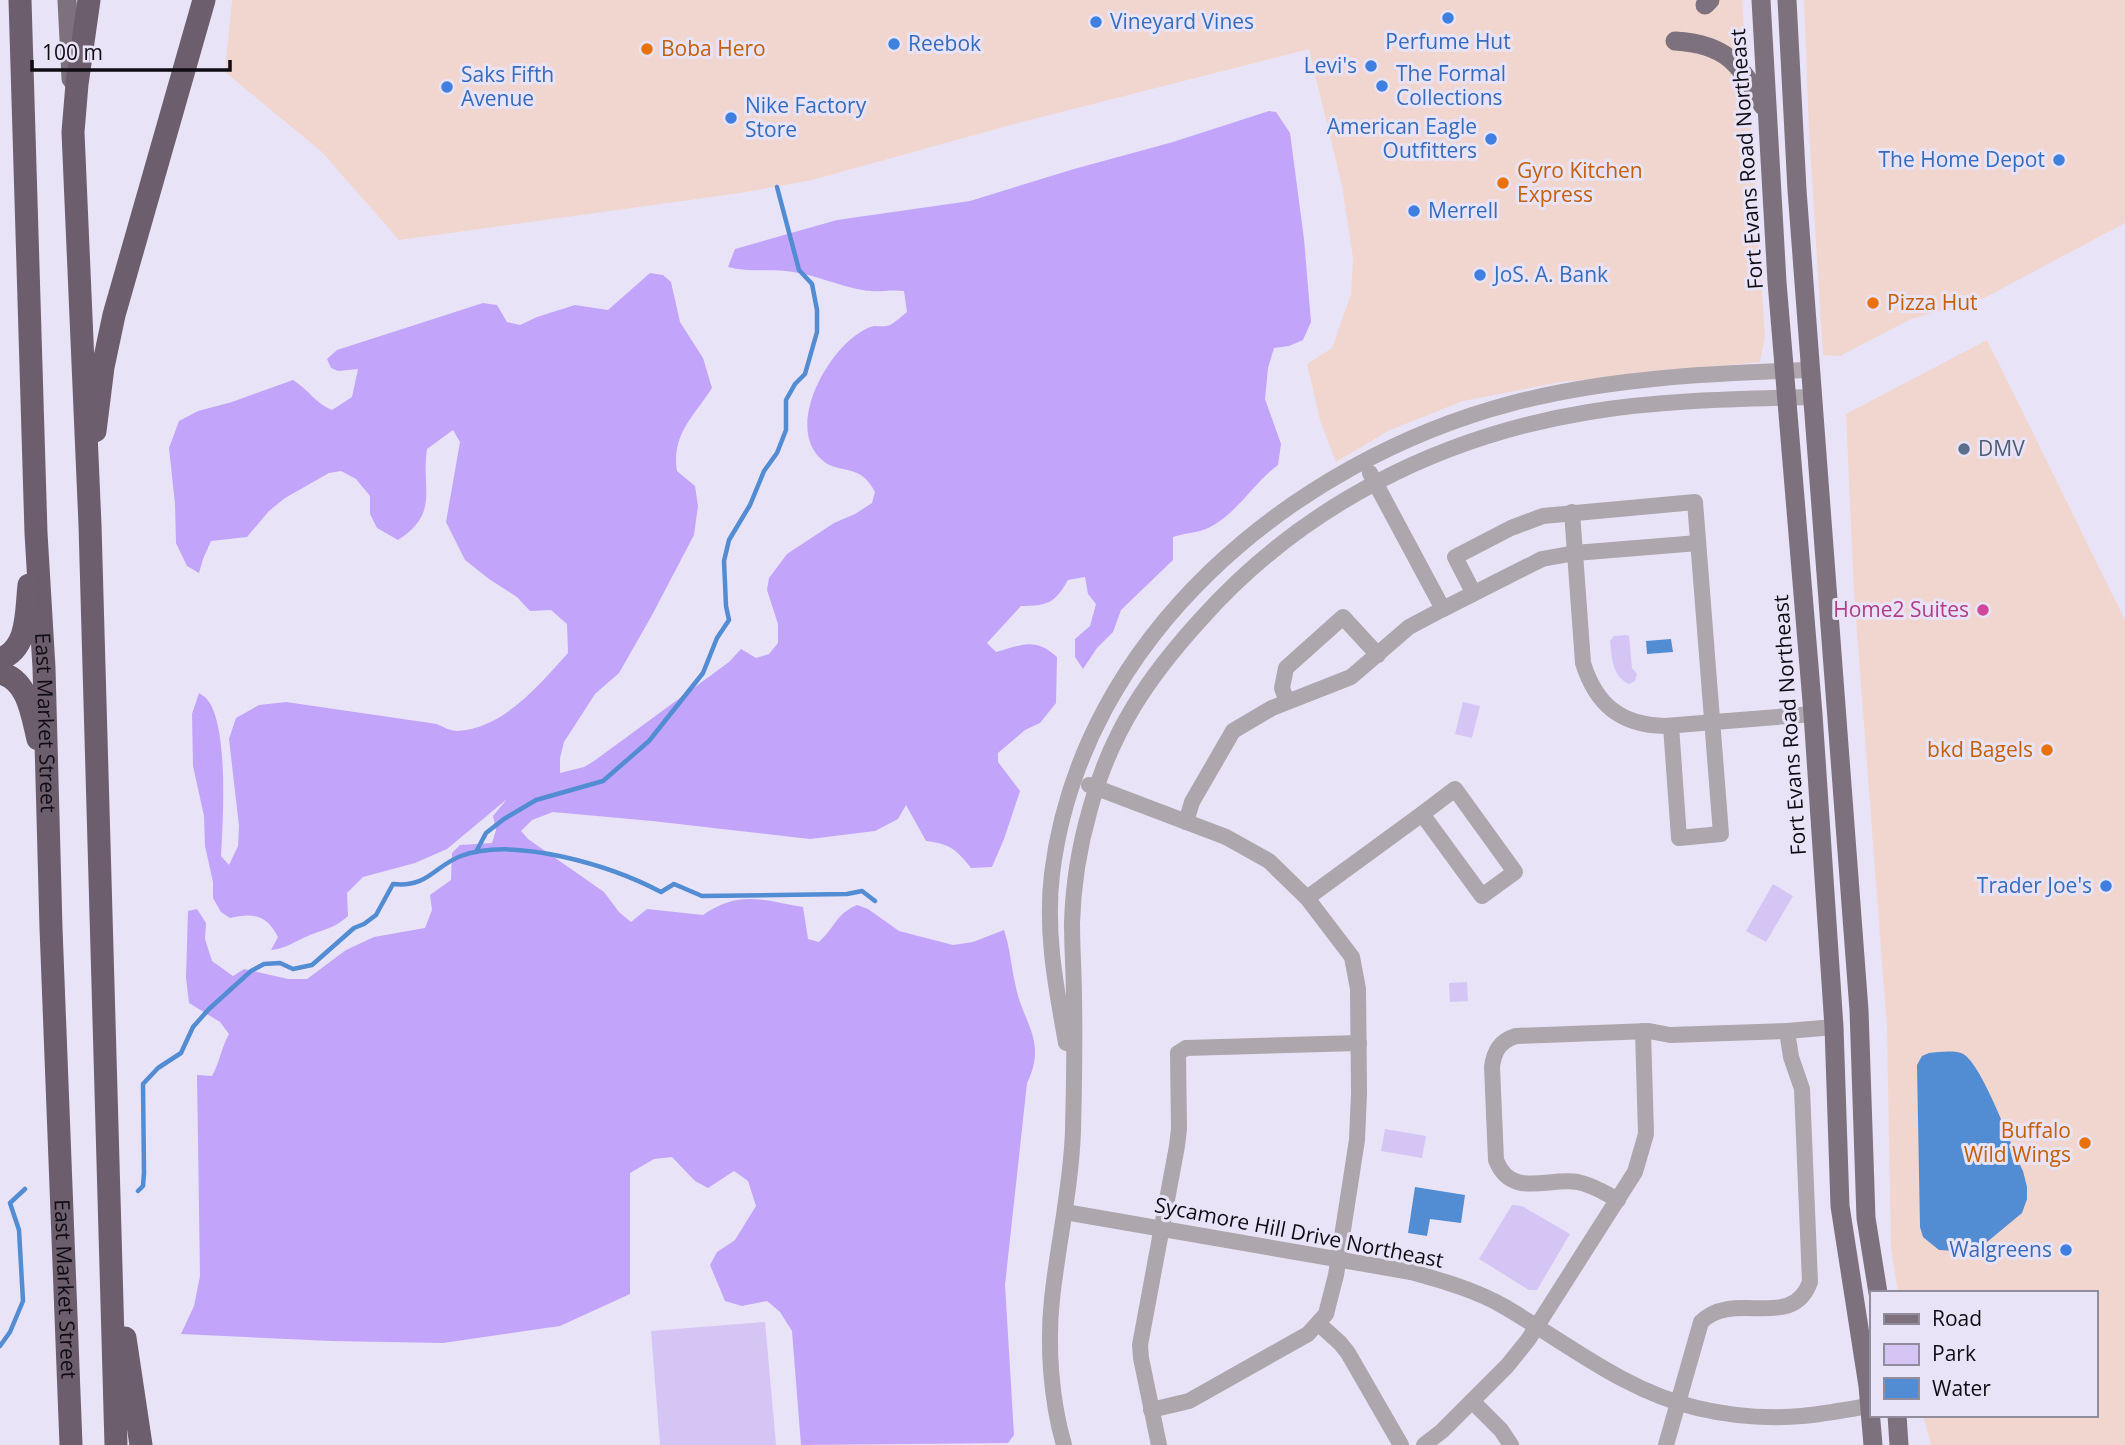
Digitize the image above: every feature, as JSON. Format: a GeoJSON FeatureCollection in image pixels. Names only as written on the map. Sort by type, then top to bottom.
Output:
{"type":"FeatureCollection","features":[{"type":"Feature","properties":{"kind":"highway","name":"East Market Street"},"geometry":{"type":"LineString","coordinates":[[20,0],[36,533],[44,668],[71,1445]]}},
{"type":"Feature","properties":{"kind":"highway"},"geometry":{"type":"LineString","coordinates":[[89,0],[77,84],[74,132],[89,525],[116,1445]]}},
{"type":"Feature","properties":{"kind":"highway"},"geometry":{"type":"LineString","coordinates":[[89,525],[103,367],[114,314],[204,0]]}},
{"type":"Feature","properties":{"kind":"highway"},"geometry":{"type":"LineString","coordinates":[[0,659],[14,652],[23,635],[36,533]]}},
{"type":"Feature","properties":{"kind":"highway"},"geometry":{"type":"LineString","coordinates":[[0,673],[13,678],[23,690],[47,772]]}},
{"type":"Feature","properties":{"kind":"highway"},"geometry":{"type":"LineString","coordinates":[[110,1245],[141,1445]]}},
{"type":"Feature","properties":{"kind":"highway"},"geometry":{"type":"LineString","coordinates":[[57,1445],[67,1328]]}},
{"type":"Feature","properties":{"kind":"main road"},"geometry":{"type":"LineString","coordinates":[[67,0],[74,132]]}},
{"type":"Feature","properties":{"kind":"main road","name":"Fort Evans Road Northeast"},"geometry":{"type":"LineString","coordinates":[[1761,0],[1777,282],[1813,714],[1834,1027],[1840,1206],[1870,1406]]}},
{"type":"Feature","properties":{"kind":"main road"},"geometry":{"type":"LineString","coordinates":[[1787,0],[1812,397],[1859,1010],[1866,1218],[1878,1291]]}},
{"type":"Feature","properties":{"kind":"main road"},"geometry":{"type":"LineString","coordinates":[[1675,41],[1696,43],[1726,54],[1737,63],[1751,82],[1766,111]]}},
{"type":"Feature","properties":{"kind":"main road","name":"Fort Evans Road Northeast"},"geometry":{"type":"LineString","coordinates":[[1871,1417],[1873,1445]]}},
{"type":"Feature","properties":{"kind":"main road"},"geometry":{"type":"LineString","coordinates":[[1897,1417],[1899,1445]]}},
{"type":"Feature","properties":{"kind":"street"},"geometry":{"type":"LineString","coordinates":[[1073,1080],[1049,931],[1052,875],[1060,825],[1073,779],[1108,700],[1134,658],[1175,608],[1246,539],[1287,508],[1363,461],[1452,422],[1554,393],[1610,384],[1811,370]]}},
{"type":"Feature","properties":{"kind":"street"},"geometry":{"type":"LineString","coordinates":[[1064,1445],[1053,1385],[1051,1314],[1071,1166],[1074,1004],[1072,919],[1081,852],[1097,788],[1120,729],[1150,678],[1212,606],[1247,571],[1292,536],[1375,482],[1463,443],[1536,422],[1590,411],[1812,397]]}},
{"type":"Feature","properties":{"kind":"street"},"geometry":{"type":"LineString","coordinates":[[1363,461],[1443,609]]}},
{"type":"Feature","properties":{"kind":"street"},"geometry":{"type":"LineString","coordinates":[[1474,592],[1455,557],[1531,520],[1572,512],[1695,502],[1721,834],[1679,838],[1671,726]]}},
{"type":"Feature","properties":{"kind":"street"},"geometry":{"type":"LineString","coordinates":[[1572,512],[1583,663],[1588,679],[1602,700],[1620,715],[1649,726],[1813,714]]}},
{"type":"Feature","properties":{"kind":"street"},"geometry":{"type":"LineString","coordinates":[[1186,822],[1192,802],[1233,731],[1287,702],[1351,677],[1409,627],[1542,559],[1575,553],[1698,543]]}},
{"type":"Feature","properties":{"kind":"street"},"geometry":{"type":"LineString","coordinates":[[1287,702],[1282,688],[1286,668],[1343,617],[1378,655]]}},
{"type":"Feature","properties":{"kind":"street"},"geometry":{"type":"LineString","coordinates":[[1073,779],[1249,848],[1279,869],[1307,898],[1352,957],[1358,989],[1357,1140],[1330,1302],[1319,1324],[1308,1334],[1189,1401],[1151,1410]]}},
{"type":"Feature","properties":{"kind":"street"},"geometry":{"type":"LineString","coordinates":[[1307,898],[1455,789],[1516,872],[1482,896],[1422,814]]}},
{"type":"Feature","properties":{"kind":"street"},"geometry":{"type":"LineString","coordinates":[[1618,1200],[1585,1183],[1574,1181],[1524,1184],[1507,1177],[1500,1169],[1496,1160],[1493,1057],[1503,1042],[1516,1036],[1643,1031],[1670,1035],[1834,1027]]}},
{"type":"Feature","properties":{"kind":"street"},"geometry":{"type":"LineString","coordinates":[[1424,1445],[1442,1432],[1507,1366],[1537,1327],[1635,1172],[1646,1134],[1643,1031]]}},
{"type":"Feature","properties":{"kind":"street"},"geometry":{"type":"LineString","coordinates":[[1666,1445],[1701,1322],[1716,1310],[1785,1307],[1802,1298],[1810,1282],[1802,1089],[1791,1057],[1787,1031]]}},
{"type":"Feature","properties":{"kind":"street"},"geometry":{"type":"LineString","coordinates":[[1159,1445],[1140,1345],[1179,1129],[1177,1058],[1181,1050],[1186,1048],[1359,1042]]}},
{"type":"Feature","properties":{"kind":"street","name":"Sycamore Hill Drive Northeast"},"geometry":{"type":"LineString","coordinates":[[1066,1212],[1411,1272],[1455,1284],[1503,1306],[1616,1376],[1679,1403],[1719,1413],[1766,1417],[1805,1416],[1870,1406]]}},
{"type":"Feature","properties":{"kind":"street"},"geometry":{"type":"LineString","coordinates":[[1319,1324],[1348,1353],[1401,1445]]}},
{"type":"Feature","properties":{"kind":"street"},"geometry":{"type":"LineString","coordinates":[[1472,1401],[1501,1430],[1511,1445]]}},
{"type":"Feature","properties":{"kind":"shaded area"},"geometry":{"type":"Polygon","coordinates":[[[232,0],[1742,0],[1765,336],[1760,362],[1560,382],[1463,401],[1390,430],[1336,462],[1320,420],[1307,364],[1332,348],[1351,294],[1353,258],[1342,186],[1309,49],[1018,123],[812,180],[740,193],[399,240],[322,152],[225,72],[232,0]]]}},
{"type":"Feature","properties":{"kind":"shaded area"},"geometry":{"type":"Polygon","coordinates":[[[1804,0],[2125,0],[2125,223],[1984,298],[1911,319],[1840,356],[1823,355],[1804,0]]]}},
{"type":"Feature","properties":{"kind":"shaded area"},"geometry":{"type":"Polygon","coordinates":[[[1269,111],[1276,112],[1290,133],[1304,239],[1311,322],[1303,340],[1274,348],[1268,368],[1265,399],[1281,444],[1278,465],[1236,508],[1217,523],[1202,530],[1173,537],[1173,560],[1121,610],[1113,632],[1097,648],[1083,669],[1075,657],[1075,639],[1090,626],[1096,604],[1088,594],[1085,577],[1068,580],[1050,602],[1021,606],[987,643],[996,652],[1021,645],[1035,645],[1057,657],[1056,703],[1040,723],[1025,730],[998,753],[998,762],[1020,791],[992,867],[971,868],[952,848],[926,841],[906,805],[898,819],[875,831],[810,839],[553,812],[532,820],[521,831],[528,839],[604,892],[619,912],[631,922],[647,909],[703,915],[728,902],[751,899],[803,907],[808,939],[819,942],[840,916],[857,905],[868,909],[899,931],[953,945],[973,942],[1004,930],[1018,997],[1032,1032],[1035,1055],[1027,1083],[1005,1285],[1014,1435],[1008,1443],[801,1445],[792,1331],[780,1312],[767,1301],[742,1306],[725,1301],[710,1265],[717,1252],[735,1240],[756,1206],[748,1181],[734,1171],[708,1188],[695,1181],[672,1157],[654,1159],[630,1173],[630,1294],[560,1326],[443,1343],[181,1334],[194,1306],[200,1276],[197,1075],[212,1076],[229,1034],[220,1022],[189,1003],[186,978],[188,911],[197,909],[206,923],[205,939],[212,961],[233,976],[244,969],[288,979],[307,979],[346,950],[374,937],[425,928],[432,910],[430,895],[451,880],[452,853],[460,845],[492,843],[496,830],[493,816],[507,799],[447,849],[415,863],[363,877],[347,893],[348,916],[338,924],[271,950],[278,937],[269,924],[252,916],[230,918],[221,912],[213,898],[213,882],[205,846],[204,816],[193,766],[192,714],[199,693],[207,699],[219,730],[223,775],[221,856],[229,865],[238,846],[239,826],[229,739],[236,718],[259,705],[286,702],[437,724],[455,731],[474,728],[505,714],[519,703],[568,653],[567,624],[551,610],[530,611],[517,597],[465,560],[446,522],[460,442],[453,430],[427,449],[424,510],[411,530],[398,540],[377,528],[370,514],[370,496],[356,479],[341,471],[329,473],[285,498],[269,511],[247,537],[211,541],[199,573],[187,566],[176,543],[169,448],[179,421],[198,411],[293,380],[332,410],[352,397],[358,369],[338,371],[331,368],[327,359],[337,350],[483,303],[497,305],[507,322],[520,325],[575,305],[608,310],[650,273],[663,275],[671,282],[680,322],[703,358],[712,388],[686,426],[677,447],[677,471],[695,486],[698,506],[694,535],[619,673],[595,694],[564,742],[560,773],[584,767],[729,662],[741,649],[756,658],[769,654],[778,643],[778,624],[767,590],[769,578],[787,554],[834,523],[872,503],[875,492],[869,482],[855,472],[833,466],[819,457],[811,444],[807,428],[809,412],[821,378],[840,349],[865,329],[890,325],[907,312],[904,291],[868,291],[802,273],[728,267],[735,249],[837,220],[970,201],[1269,111]]]}},
{"type":"Feature","properties":{"kind":"shaded area"},"geometry":{"type":"Polygon","coordinates":[[[1987,340],[2125,620],[2125,1445],[1931,1445],[1924,1417],[2097,1417],[2097,1291],[1898,1291],[1891,1247],[1887,1028],[1854,593],[1846,414],[1987,340]]]}},
{"type":"Feature","properties":{"kind":"green space"},"geometry":{"type":"Polygon","coordinates":[[[1614,636],[1629,636],[1632,668],[1637,674],[1635,681],[1629,684],[1623,681],[1616,671],[1610,641],[1614,636]]]}},
{"type":"Feature","properties":{"kind":"green space"},"geometry":{"type":"Polygon","coordinates":[[[1463,702],[1480,706],[1472,738],[1455,734],[1463,702]]]}},
{"type":"Feature","properties":{"kind":"green space"},"geometry":{"type":"Polygon","coordinates":[[[1773,884],[1793,896],[1766,942],[1746,931],[1773,884]]]}},
{"type":"Feature","properties":{"kind":"green space"},"geometry":{"type":"Polygon","coordinates":[[[1467,982],[1468,1001],[1450,1002],[1449,983],[1467,982]]]}},
{"type":"Feature","properties":{"kind":"green space"},"geometry":{"type":"Polygon","coordinates":[[[1385,1129],[1426,1136],[1422,1158],[1381,1151],[1385,1129]]]}},
{"type":"Feature","properties":{"kind":"green space"},"geometry":{"type":"Polygon","coordinates":[[[1512,1205],[1522,1206],[1570,1234],[1537,1290],[1529,1290],[1479,1259],[1512,1205]]]}},
{"type":"Feature","properties":{"kind":"green space"},"geometry":{"type":"Polygon","coordinates":[[[765,1322],[776,1445],[660,1445],[651,1331],[765,1322]]]}},
{"type":"Feature","properties":{"kind":"water"},"geometry":{"type":"Polygon","coordinates":[[[1671,639],[1673,652],[1647,654],[1646,641],[1671,639]]]}},
{"type":"Feature","properties":{"kind":"water"},"geometry":{"type":"Polygon","coordinates":[[[1957,1052],[1969,1059],[1986,1087],[2023,1171],[2027,1199],[2022,1213],[1981,1247],[1956,1251],[1939,1250],[1923,1237],[1920,1227],[1917,1065],[1922,1056],[1929,1053],[1957,1052]]]}},
{"type":"Feature","properties":{"kind":"water"},"geometry":{"type":"Polygon","coordinates":[[[1415,1187],[1465,1195],[1461,1223],[1430,1219],[1427,1236],[1408,1233],[1415,1187]]]}},
{"type":"Feature","properties":{"kind":"waterway"},"geometry":{"type":"LineString","coordinates":[[476,852],[486,833],[504,819],[536,800],[603,781],[649,741],[703,673],[717,638],[729,620],[724,561],[729,540],[750,505],[764,471],[777,453],[786,430],[786,400],[795,384],[805,374],[817,332],[817,310],[812,284],[799,270],[777,187]]}},
{"type":"Feature","properties":{"kind":"waterway"},"geometry":{"type":"LineString","coordinates":[[138,1191],[143,1186],[144,1173],[143,1084],[158,1068],[181,1053],[193,1027],[209,1009],[251,971],[264,964],[280,963],[293,969],[312,965],[354,928],[376,915],[393,884],[423,880],[461,856],[483,851],[508,850],[563,857],[617,873],[661,892],[674,884],[702,896],[847,894],[862,891],[875,901]]}},
{"type":"Feature","properties":{"kind":"waterway"},"geometry":{"type":"LineString","coordinates":[[0,1346],[10,1332],[23,1301],[19,1230],[10,1203],[25,1189]]}},
{"type":"Feature","properties":{"kind":"place","name":"Perfume Hut"},"geometry":{"type":"Point","coordinates":[1448,18]}},
{"type":"Feature","properties":{"kind":"place","name":"Vineyard Vines"},"geometry":{"type":"Point","coordinates":[1096,22]}},
{"type":"Feature","properties":{"kind":"place","name":"Reebok"},"geometry":{"type":"Point","coordinates":[894,44]}},
{"type":"Feature","properties":{"kind":"place","name":"Boba Hero"},"geometry":{"type":"Point","coordinates":[647,49]}},
{"type":"Feature","properties":{"kind":"place","name":"Levi's"},"geometry":{"type":"Point","coordinates":[1371,66]}},
{"type":"Feature","properties":{"kind":"place","name":"The Formal Collections"},"geometry":{"type":"Point","coordinates":[1382,86]}},
{"type":"Feature","properties":{"kind":"place","name":"Saks Fifth Avenue"},"geometry":{"type":"Point","coordinates":[447,87]}},
{"type":"Feature","properties":{"kind":"place","name":"Nike Factory Store"},"geometry":{"type":"Point","coordinates":[731,118]}},
{"type":"Feature","properties":{"kind":"place","name":"American Eagle Outfitters"},"geometry":{"type":"Point","coordinates":[1491,139]}},
{"type":"Feature","properties":{"kind":"place","name":"The Home Depot"},"geometry":{"type":"Point","coordinates":[2059,160]}},
{"type":"Feature","properties":{"kind":"place","name":"Gyro Kitchen Express"},"geometry":{"type":"Point","coordinates":[1503,183]}},
{"type":"Feature","properties":{"kind":"place","name":"Merrell"},"geometry":{"type":"Point","coordinates":[1414,211]}},
{"type":"Feature","properties":{"kind":"place","name":"JoS. A. Bank"},"geometry":{"type":"Point","coordinates":[1480,275]}},
{"type":"Feature","properties":{"kind":"place","name":"Pizza Hut"},"geometry":{"type":"Point","coordinates":[1873,303]}},
{"type":"Feature","properties":{"kind":"place","name":"DMV"},"geometry":{"type":"Point","coordinates":[1964,449]}},
{"type":"Feature","properties":{"kind":"place","name":"Home2 Suites"},"geometry":{"type":"Point","coordinates":[1983,610]}},
{"type":"Feature","properties":{"kind":"place","name":"bkd Bagels"},"geometry":{"type":"Point","coordinates":[2047,750]}},
{"type":"Feature","properties":{"kind":"place","name":"Trader Joe's"},"geometry":{"type":"Point","coordinates":[2106,886]}},
{"type":"Feature","properties":{"kind":"place","name":"Buffalo Wild Wings"},"geometry":{"type":"Point","coordinates":[2085,1143]}},
{"type":"Feature","properties":{"kind":"place","name":"Walgreens"},"geometry":{"type":"Point","coordinates":[2066,1250]}}]}
